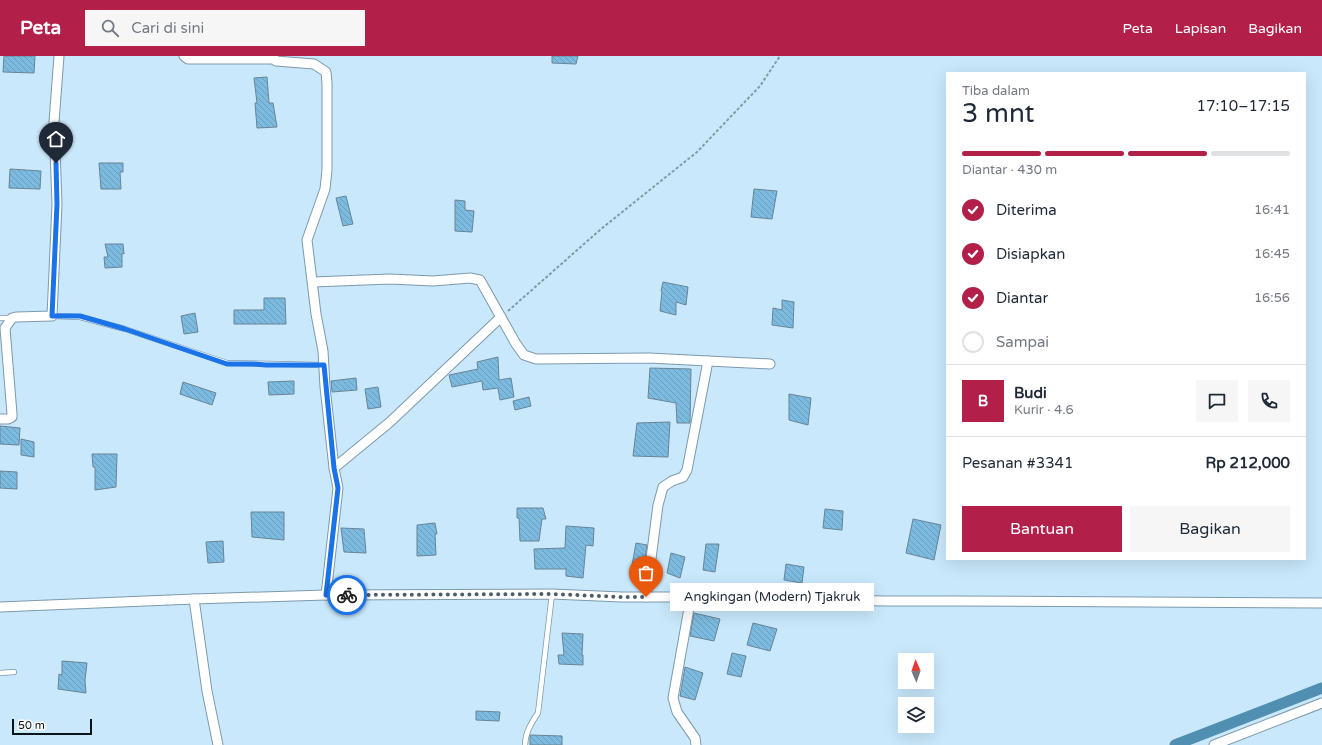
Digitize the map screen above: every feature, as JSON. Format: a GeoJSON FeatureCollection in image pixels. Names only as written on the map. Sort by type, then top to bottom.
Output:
{"type":"FeatureCollection","features":[{"type":"Feature","properties":{"kind":"street"},"geometry":{"type":"LineString","coordinates":[[0,419],[8,419],[12,417],[5,328],[12,318],[52,316],[57,204],[54,122],[59,56]]}},
{"type":"Feature","properties":{"kind":"street"},"geometry":{"type":"LineString","coordinates":[[184,56],[188,59],[273,58],[279,62],[314,64],[326,72],[326,178],[321,204],[307,240],[324,365],[334,468],[338,488],[326,595]]}},
{"type":"Feature","properties":{"kind":"street"},"geometry":{"type":"LineString","coordinates":[[313,282],[390,278],[433,281],[470,278],[480,280],[516,344],[524,355],[536,359],[648,358],[770,364]]}},
{"type":"Feature","properties":{"kind":"street"},"geometry":{"type":"LineString","coordinates":[[334,468],[390,422],[501,317]]}},
{"type":"Feature","properties":{"kind":"street"},"geometry":{"type":"LineString","coordinates":[[646,597],[658,505],[663,487],[672,481],[683,477],[687,470],[708,361]]}},
{"type":"Feature","properties":{"kind":"street"},"geometry":{"type":"LineString","coordinates":[[0,607],[326,595],[552,594],[621,597],[885,601],[954,600],[1322,604]]}},
{"type":"Feature","properties":{"kind":"street"},"geometry":{"type":"LineString","coordinates":[[691,597],[673,698],[677,712],[695,738],[696,745]]}},
{"type":"Feature","properties":{"kind":"street"},"geometry":{"type":"LineString","coordinates":[[194,599],[207,691],[218,745]]}},
{"type":"Feature","properties":{"kind":"street"},"geometry":{"type":"LineString","coordinates":[[1214,745],[1322,703]]}},
{"type":"Feature","properties":{"kind":"lane"},"geometry":{"type":"LineString","coordinates":[[52,316],[80,316],[125,329],[227,364],[324,365]]}},
{"type":"Feature","properties":{"kind":"lane"},"geometry":{"type":"LineString","coordinates":[[0,318],[12,318]]}},
{"type":"Feature","properties":{"kind":"lane"},"geometry":{"type":"LineString","coordinates":[[525,745],[525,738],[530,725],[538,713],[552,594]]}},
{"type":"Feature","properties":{"kind":"lane"},"geometry":{"type":"LineString","coordinates":[[0,673],[14,672]]}},
{"type":"Feature","properties":{"kind":"path"},"geometry":{"type":"LineString","coordinates":[[501,317],[602,229],[697,152],[760,86],[780,56]]}},
{"type":"Feature","properties":{"kind":"building"},"geometry":{"type":"Polygon","coordinates":[[[4,56],[35,56],[34,73],[3,72],[4,56]]]}},
{"type":"Feature","properties":{"kind":"building"},"geometry":{"type":"Polygon","coordinates":[[[552,56],[578,56],[576,64],[552,63],[552,56]]]}},
{"type":"Feature","properties":{"kind":"building"},"geometry":{"type":"Polygon","coordinates":[[[267,77],[269,103],[273,103],[277,127],[257,128],[255,103],[257,103],[254,78],[267,77]]]}},
{"type":"Feature","properties":{"kind":"building"},"geometry":{"type":"Polygon","coordinates":[[[99,163],[123,163],[123,172],[120,172],[121,189],[101,189],[99,163]]]}},
{"type":"Feature","properties":{"kind":"building"},"geometry":{"type":"Polygon","coordinates":[[[10,169],[41,171],[40,189],[9,188],[10,169]]]}},
{"type":"Feature","properties":{"kind":"building"},"geometry":{"type":"Polygon","coordinates":[[[754,189],[777,191],[772,219],[751,217],[754,189]]]}},
{"type":"Feature","properties":{"kind":"building"},"geometry":{"type":"Polygon","coordinates":[[[346,196],[353,224],[343,226],[336,198],[346,196]]]}},
{"type":"Feature","properties":{"kind":"building"},"geometry":{"type":"Polygon","coordinates":[[[455,200],[465,201],[465,210],[474,211],[472,232],[455,231],[455,200]]]}},
{"type":"Feature","properties":{"kind":"building"},"geometry":{"type":"Polygon","coordinates":[[[105,244],[123,244],[124,254],[122,253],[122,267],[105,268],[104,257],[108,257],[105,244]]]}},
{"type":"Feature","properties":{"kind":"building"},"geometry":{"type":"Polygon","coordinates":[[[663,282],[688,287],[686,305],[676,302],[676,315],[660,311],[663,282]]]}},
{"type":"Feature","properties":{"kind":"building"},"geometry":{"type":"Polygon","coordinates":[[[264,298],[285,298],[286,324],[234,324],[234,310],[264,310],[264,298]]]}},
{"type":"Feature","properties":{"kind":"building"},"geometry":{"type":"Polygon","coordinates":[[[782,300],[794,302],[793,328],[772,325],[773,308],[782,310],[782,300]]]}},
{"type":"Feature","properties":{"kind":"building"},"geometry":{"type":"Polygon","coordinates":[[[195,313],[198,332],[184,334],[181,316],[195,313]]]}},
{"type":"Feature","properties":{"kind":"building"},"geometry":{"type":"Polygon","coordinates":[[[498,357],[499,380],[511,378],[514,397],[500,400],[498,388],[483,390],[482,381],[452,387],[449,375],[478,369],[477,362],[498,357]]]}},
{"type":"Feature","properties":{"kind":"building"},"geometry":{"type":"Polygon","coordinates":[[[650,368],[691,369],[690,423],[677,423],[676,403],[648,398],[650,368]]]}},
{"type":"Feature","properties":{"kind":"building"},"geometry":{"type":"Polygon","coordinates":[[[356,378],[357,390],[332,392],[331,381],[356,378]]]}},
{"type":"Feature","properties":{"kind":"building"},"geometry":{"type":"Polygon","coordinates":[[[294,381],[294,394],[269,395],[268,382],[294,381]]]}},
{"type":"Feature","properties":{"kind":"building"},"geometry":{"type":"Polygon","coordinates":[[[183,382],[216,393],[212,405],[180,394],[183,382]]]}},
{"type":"Feature","properties":{"kind":"building"},"geometry":{"type":"Polygon","coordinates":[[[378,387],[381,407],[368,409],[365,389],[378,387]]]}},
{"type":"Feature","properties":{"kind":"building"},"geometry":{"type":"Polygon","coordinates":[[[789,394],[811,398],[808,425],[789,420],[789,394]]]}},
{"type":"Feature","properties":{"kind":"building"},"geometry":{"type":"Polygon","coordinates":[[[529,397],[531,406],[515,410],[513,401],[529,397]]]}},
{"type":"Feature","properties":{"kind":"building"},"geometry":{"type":"Polygon","coordinates":[[[670,422],[668,457],[633,456],[637,423],[670,422]]]}},
{"type":"Feature","properties":{"kind":"building"},"geometry":{"type":"Polygon","coordinates":[[[0,426],[20,428],[19,445],[0,444],[0,426]]]}},
{"type":"Feature","properties":{"kind":"building"},"geometry":{"type":"Polygon","coordinates":[[[21,439],[34,442],[34,457],[21,455],[21,439]]]}},
{"type":"Feature","properties":{"kind":"building"},"geometry":{"type":"Polygon","coordinates":[[[92,454],[117,454],[116,487],[95,490],[95,467],[93,467],[92,454]]]}},
{"type":"Feature","properties":{"kind":"building"},"geometry":{"type":"Polygon","coordinates":[[[0,471],[17,472],[17,489],[0,488],[0,471]]]}},
{"type":"Feature","properties":{"kind":"building"},"geometry":{"type":"Polygon","coordinates":[[[517,508],[543,508],[546,519],[542,519],[539,541],[520,541],[517,508]]]}},
{"type":"Feature","properties":{"kind":"building"},"geometry":{"type":"Polygon","coordinates":[[[825,509],[843,511],[842,530],[823,528],[825,509]]]}},
{"type":"Feature","properties":{"kind":"building"},"geometry":{"type":"Polygon","coordinates":[[[251,512],[284,512],[284,540],[252,537],[251,512]]]}},
{"type":"Feature","properties":{"kind":"building"},"geometry":{"type":"Polygon","coordinates":[[[913,519],[941,525],[934,560],[906,553],[913,519]]]}},
{"type":"Feature","properties":{"kind":"building"},"geometry":{"type":"Polygon","coordinates":[[[435,523],[437,534],[435,534],[436,555],[417,556],[417,525],[435,523]]]}},
{"type":"Feature","properties":{"kind":"building"},"geometry":{"type":"Polygon","coordinates":[[[566,526],[594,528],[593,546],[586,545],[583,578],[566,576],[566,569],[535,569],[534,549],[565,548],[566,526]]]}},
{"type":"Feature","properties":{"kind":"building"},"geometry":{"type":"Polygon","coordinates":[[[341,528],[364,529],[366,553],[344,552],[341,528]]]}},
{"type":"Feature","properties":{"kind":"building"},"geometry":{"type":"Polygon","coordinates":[[[223,541],[224,562],[208,563],[206,542],[223,541]]]}},
{"type":"Feature","properties":{"kind":"building"},"geometry":{"type":"Polygon","coordinates":[[[636,543],[647,545],[643,573],[631,571],[636,543]]]}},
{"type":"Feature","properties":{"kind":"building"},"geometry":{"type":"Polygon","coordinates":[[[706,544],[719,544],[715,572],[703,570],[706,544]]]}},
{"type":"Feature","properties":{"kind":"building"},"geometry":{"type":"Polygon","coordinates":[[[671,553],[685,557],[680,578],[667,573],[671,553]]]}},
{"type":"Feature","properties":{"kind":"building"},"geometry":{"type":"Polygon","coordinates":[[[786,564],[804,567],[802,583],[784,580],[786,564]]]}},
{"type":"Feature","properties":{"kind":"building"},"geometry":{"type":"Polygon","coordinates":[[[694,613],[720,619],[714,641],[690,636],[694,613]]]}},
{"type":"Feature","properties":{"kind":"building"},"geometry":{"type":"Polygon","coordinates":[[[753,623],[777,629],[770,651],[747,645],[753,623]]]}},
{"type":"Feature","properties":{"kind":"building"},"geometry":{"type":"Polygon","coordinates":[[[562,633],[583,634],[583,665],[559,664],[558,655],[564,655],[562,633]]]}},
{"type":"Feature","properties":{"kind":"building"},"geometry":{"type":"Polygon","coordinates":[[[732,653],[746,656],[741,677],[727,674],[732,653]]]}},
{"type":"Feature","properties":{"kind":"building"},"geometry":{"type":"Polygon","coordinates":[[[62,661],[87,663],[85,680],[86,693],[58,689],[59,674],[62,675],[62,661]]]}},
{"type":"Feature","properties":{"kind":"building"},"geometry":{"type":"Polygon","coordinates":[[[685,667],[703,673],[695,700],[680,696],[685,667]]]}},
{"type":"Feature","properties":{"kind":"building"},"geometry":{"type":"Polygon","coordinates":[[[476,711],[500,712],[499,721],[476,720],[476,711]]]}},
{"type":"Feature","properties":{"kind":"building"},"geometry":{"type":"Polygon","coordinates":[[[530,735],[562,736],[562,745],[530,745],[530,735]]]}},
{"type":"Feature","properties":{"kind":"waterway"},"geometry":{"type":"LineString","coordinates":[[1175,745],[1322,688]]}},
{"type":"Feature","properties":{"kind":"way so far"},"geometry":{"type":"LineString","coordinates":[[347,595],[420,596],[552,594],[646,597]]}},
{"type":"Feature","properties":{"kind":"place","name":"Angkingan (Modern) Tjakruk"},"geometry":{"type":"Point","coordinates":[646,597]}},
{"type":"Feature","properties":{"kind":"route"},"geometry":{"type":"LineString","coordinates":[[56,163],[57,204],[52,316],[80,316],[125,329],[227,364],[324,365],[334,468],[338,488],[326,595],[347,595]]}}]}
